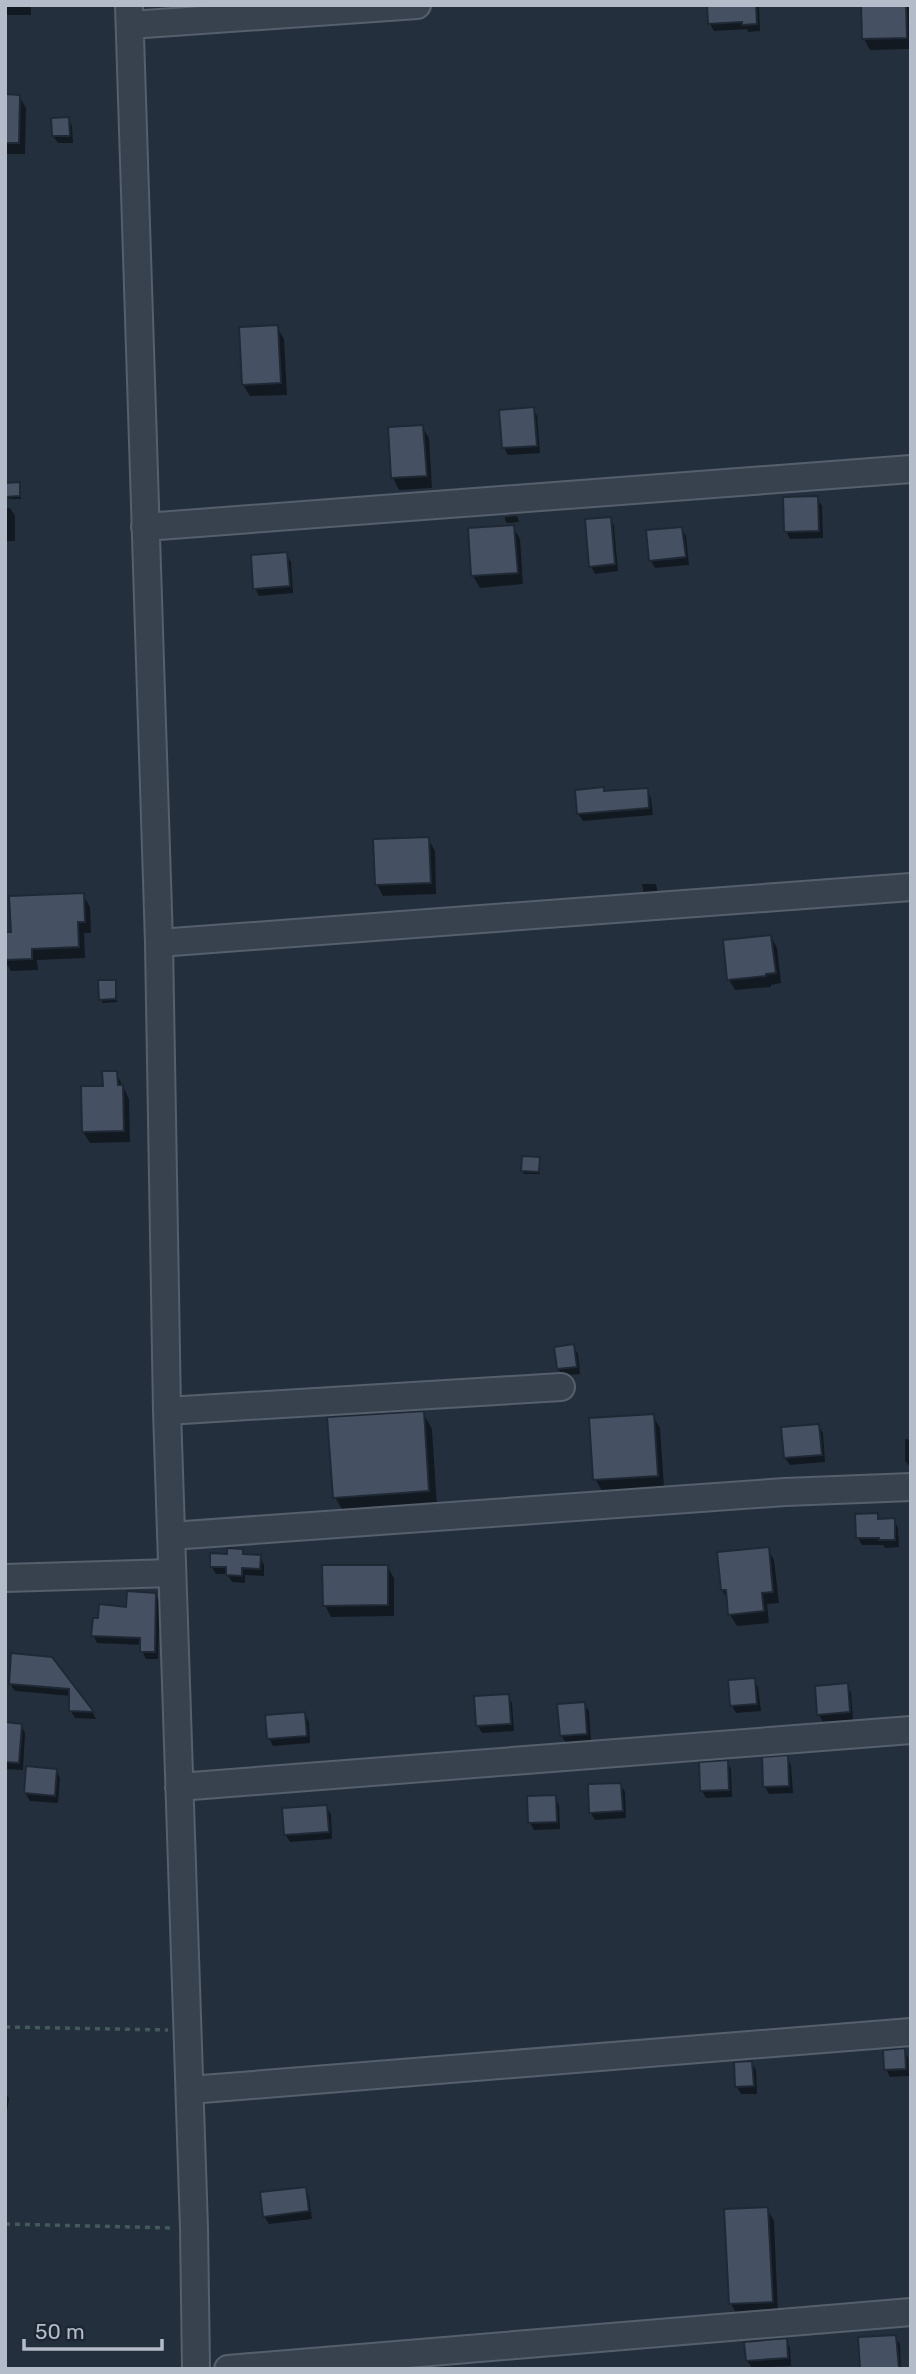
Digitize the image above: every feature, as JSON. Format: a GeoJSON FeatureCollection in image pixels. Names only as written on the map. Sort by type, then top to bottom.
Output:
{"type":"FeatureCollection","features":[{"type":"Feature","properties":{"kind":"street"},"geometry":{"type":"LineString","coordinates":[[196,2369],[190,2091],[167,1411],[159,943],[130,15],[417,5]]}},
{"type":"Feature","properties":{"kind":"street"},"geometry":{"type":"LineString","coordinates":[[145,527],[911,469]]}},
{"type":"Feature","properties":{"kind":"street"},"geometry":{"type":"LineString","coordinates":[[159,943],[911,887]]}},
{"type":"Feature","properties":{"kind":"street"},"geometry":{"type":"LineString","coordinates":[[167,1411],[561,1387]]}},
{"type":"Feature","properties":{"kind":"street"},"geometry":{"type":"LineString","coordinates":[[171,1536],[785,1492],[911,1487]]}},
{"type":"Feature","properties":{"kind":"street"},"geometry":{"type":"LineString","coordinates":[[5,1578],[172,1573]]}},
{"type":"Feature","properties":{"kind":"street"},"geometry":{"type":"LineString","coordinates":[[179,1787],[911,1730]]}},
{"type":"Feature","properties":{"kind":"street"},"geometry":{"type":"LineString","coordinates":[[190,2091],[911,2032]]}},
{"type":"Feature","properties":{"kind":"street"},"geometry":{"type":"LineString","coordinates":[[228,2369],[911,2312]]}},
{"type":"Feature","properties":{"kind":"path"},"geometry":{"type":"LineString","coordinates":[[5,2026],[187,2031]]}},
{"type":"Feature","properties":{"kind":"path"},"geometry":{"type":"LineString","coordinates":[[5,2224],[194,2228]]}},
{"type":"Feature","properties":{"kind":"building"},"geometry":{"type":"Polygon","coordinates":[[[707,5],[756,5],[757,24],[708,24],[707,5]]]}},
{"type":"Feature","properties":{"kind":"building"},"geometry":{"type":"Polygon","coordinates":[[[906,5],[907,38],[862,39],[861,6],[906,5]]]}},
{"type":"Feature","properties":{"kind":"building"},"geometry":{"type":"Polygon","coordinates":[[[5,94],[20,95],[19,143],[5,143],[5,94]]]}},
{"type":"Feature","properties":{"kind":"building"},"geometry":{"type":"Polygon","coordinates":[[[69,117],[70,136],[52,136],[51,118],[69,117]]]}},
{"type":"Feature","properties":{"kind":"building"},"geometry":{"type":"Polygon","coordinates":[[[278,325],[281,383],[242,385],[239,327],[278,325]]]}},
{"type":"Feature","properties":{"kind":"building"},"geometry":{"type":"Polygon","coordinates":[[[534,407],[537,446],[502,448],[499,410],[534,407]]]}},
{"type":"Feature","properties":{"kind":"building"},"geometry":{"type":"Polygon","coordinates":[[[423,425],[427,476],[391,478],[388,427],[423,425]]]}},
{"type":"Feature","properties":{"kind":"building"},"geometry":{"type":"Polygon","coordinates":[[[20,482],[20,496],[5,497],[5,483],[20,482]]]}},
{"type":"Feature","properties":{"kind":"building"},"geometry":{"type":"Polygon","coordinates":[[[818,496],[819,531],[784,532],[783,497],[818,496]]]}},
{"type":"Feature","properties":{"kind":"building"},"geometry":{"type":"Polygon","coordinates":[[[611,517],[615,564],[589,567],[585,519],[611,517]]]}},
{"type":"Feature","properties":{"kind":"building"},"geometry":{"type":"Polygon","coordinates":[[[514,525],[518,573],[471,576],[468,528],[514,525]]]}},
{"type":"Feature","properties":{"kind":"building"},"geometry":{"type":"Polygon","coordinates":[[[682,527],[686,557],[649,561],[646,530],[682,527]]]}},
{"type":"Feature","properties":{"kind":"building"},"geometry":{"type":"Polygon","coordinates":[[[287,552],[290,586],[253,589],[251,555],[287,552]]]}},
{"type":"Feature","properties":{"kind":"building"},"geometry":{"type":"Polygon","coordinates":[[[604,787],[604,791],[648,788],[649,808],[577,814],[575,790],[604,787]]]}},
{"type":"Feature","properties":{"kind":"building"},"geometry":{"type":"Polygon","coordinates":[[[429,837],[431,883],[375,885],[373,839],[429,837]]]}},
{"type":"Feature","properties":{"kind":"building"},"geometry":{"type":"Polygon","coordinates":[[[84,893],[85,922],[78,922],[79,947],[32,949],[32,959],[5,960],[5,932],[11,932],[9,896],[84,893]]]}},
{"type":"Feature","properties":{"kind":"building"},"geometry":{"type":"Polygon","coordinates":[[[771,935],[776,973],[727,980],[723,940],[771,935]]]}},
{"type":"Feature","properties":{"kind":"building"},"geometry":{"type":"Polygon","coordinates":[[[98,980],[116,980],[116,999],[99,1000],[98,980]]]}},
{"type":"Feature","properties":{"kind":"building"},"geometry":{"type":"Polygon","coordinates":[[[102,1071],[117,1071],[118,1085],[123,1085],[124,1131],[82,1132],[81,1086],[103,1086],[102,1071]]]}},
{"type":"Feature","properties":{"kind":"building"},"geometry":{"type":"Polygon","coordinates":[[[522,1156],[540,1157],[539,1172],[521,1171],[522,1156]]]}},
{"type":"Feature","properties":{"kind":"building"},"geometry":{"type":"Polygon","coordinates":[[[574,1344],[577,1367],[557,1369],[554,1347],[574,1344]]]}},
{"type":"Feature","properties":{"kind":"building"},"geometry":{"type":"Polygon","coordinates":[[[424,1411],[429,1491],[333,1498],[327,1417],[424,1411]]]}},
{"type":"Feature","properties":{"kind":"building"},"geometry":{"type":"Polygon","coordinates":[[[654,1414],[658,1476],[593,1480],[589,1418],[654,1414]]]}},
{"type":"Feature","properties":{"kind":"building"},"geometry":{"type":"Polygon","coordinates":[[[819,1424],[822,1455],[784,1458],[781,1427],[819,1424]]]}},
{"type":"Feature","properties":{"kind":"building"},"geometry":{"type":"Polygon","coordinates":[[[878,1513],[878,1519],[895,1518],[895,1540],[856,1538],[855,1514],[878,1513]]]}},
{"type":"Feature","properties":{"kind":"building"},"geometry":{"type":"Polygon","coordinates":[[[769,1547],[773,1592],[762,1593],[764,1611],[728,1615],[726,1590],[721,1590],[717,1552],[769,1547]]]}},
{"type":"Feature","properties":{"kind":"building"},"geometry":{"type":"Polygon","coordinates":[[[227,1548],[243,1549],[243,1554],[261,1555],[260,1569],[242,1568],[242,1576],[226,1575],[226,1567],[210,1567],[210,1553],[227,1554],[227,1548]]]}},
{"type":"Feature","properties":{"kind":"building"},"geometry":{"type":"Polygon","coordinates":[[[322,1565],[388,1565],[388,1605],[323,1606],[322,1565]]]}},
{"type":"Feature","properties":{"kind":"building"},"geometry":{"type":"Polygon","coordinates":[[[127,1591],[156,1593],[155,1652],[140,1652],[140,1638],[91,1636],[93,1618],[98,1618],[99,1604],[126,1607],[127,1591]]]}},
{"type":"Feature","properties":{"kind":"building"},"geometry":{"type":"Polygon","coordinates":[[[11,1653],[52,1657],[94,1712],[69,1711],[69,1689],[9,1684],[11,1653]]]}},
{"type":"Feature","properties":{"kind":"building"},"geometry":{"type":"Polygon","coordinates":[[[755,1678],[757,1704],[730,1706],[728,1680],[755,1678]]]}},
{"type":"Feature","properties":{"kind":"building"},"geometry":{"type":"Polygon","coordinates":[[[848,1683],[850,1712],[817,1715],[815,1686],[848,1683]]]}},
{"type":"Feature","properties":{"kind":"building"},"geometry":{"type":"Polygon","coordinates":[[[509,1694],[511,1724],[476,1726],[474,1696],[509,1694]]]}},
{"type":"Feature","properties":{"kind":"building"},"geometry":{"type":"Polygon","coordinates":[[[585,1702],[587,1734],[560,1736],[557,1704],[585,1702]]]}},
{"type":"Feature","properties":{"kind":"building"},"geometry":{"type":"Polygon","coordinates":[[[305,1712],[307,1736],[267,1739],[265,1715],[305,1712]]]}},
{"type":"Feature","properties":{"kind":"building"},"geometry":{"type":"Polygon","coordinates":[[[5,1722],[22,1724],[19,1763],[5,1762],[5,1722]]]}},
{"type":"Feature","properties":{"kind":"building"},"geometry":{"type":"Polygon","coordinates":[[[788,1755],[789,1786],[763,1787],[762,1757],[788,1755]]]}},
{"type":"Feature","properties":{"kind":"building"},"geometry":{"type":"Polygon","coordinates":[[[728,1760],[729,1790],[700,1791],[699,1762],[728,1760]]]}},
{"type":"Feature","properties":{"kind":"building"},"geometry":{"type":"Polygon","coordinates":[[[26,1766],[57,1769],[55,1796],[24,1793],[26,1766]]]}},
{"type":"Feature","properties":{"kind":"building"},"geometry":{"type":"Polygon","coordinates":[[[621,1783],[623,1811],[589,1813],[588,1784],[621,1783]]]}},
{"type":"Feature","properties":{"kind":"building"},"geometry":{"type":"Polygon","coordinates":[[[556,1795],[557,1822],[528,1823],[527,1796],[556,1795]]]}},
{"type":"Feature","properties":{"kind":"building"},"geometry":{"type":"Polygon","coordinates":[[[327,1805],[329,1832],[284,1835],[282,1808],[327,1805]]]}},
{"type":"Feature","properties":{"kind":"building"},"geometry":{"type":"Polygon","coordinates":[[[905,2048],[906,2069],[884,2070],[883,2050],[905,2048]]]}},
{"type":"Feature","properties":{"kind":"building"},"geometry":{"type":"Polygon","coordinates":[[[752,2061],[754,2086],[735,2087],[734,2062],[752,2061]]]}},
{"type":"Feature","properties":{"kind":"building"},"geometry":{"type":"Polygon","coordinates":[[[306,2187],[309,2211],[263,2217],[260,2192],[306,2187]]]}},
{"type":"Feature","properties":{"kind":"building"},"geometry":{"type":"Polygon","coordinates":[[[768,2207],[773,2302],[729,2304],[724,2209],[768,2207]]]}},
{"type":"Feature","properties":{"kind":"building"},"geometry":{"type":"Polygon","coordinates":[[[896,2335],[899,2369],[860,2369],[858,2337],[896,2335]]]}},
{"type":"Feature","properties":{"kind":"building"},"geometry":{"type":"Polygon","coordinates":[[[787,2338],[788,2358],[746,2361],[744,2342],[787,2338]]]}}]}
